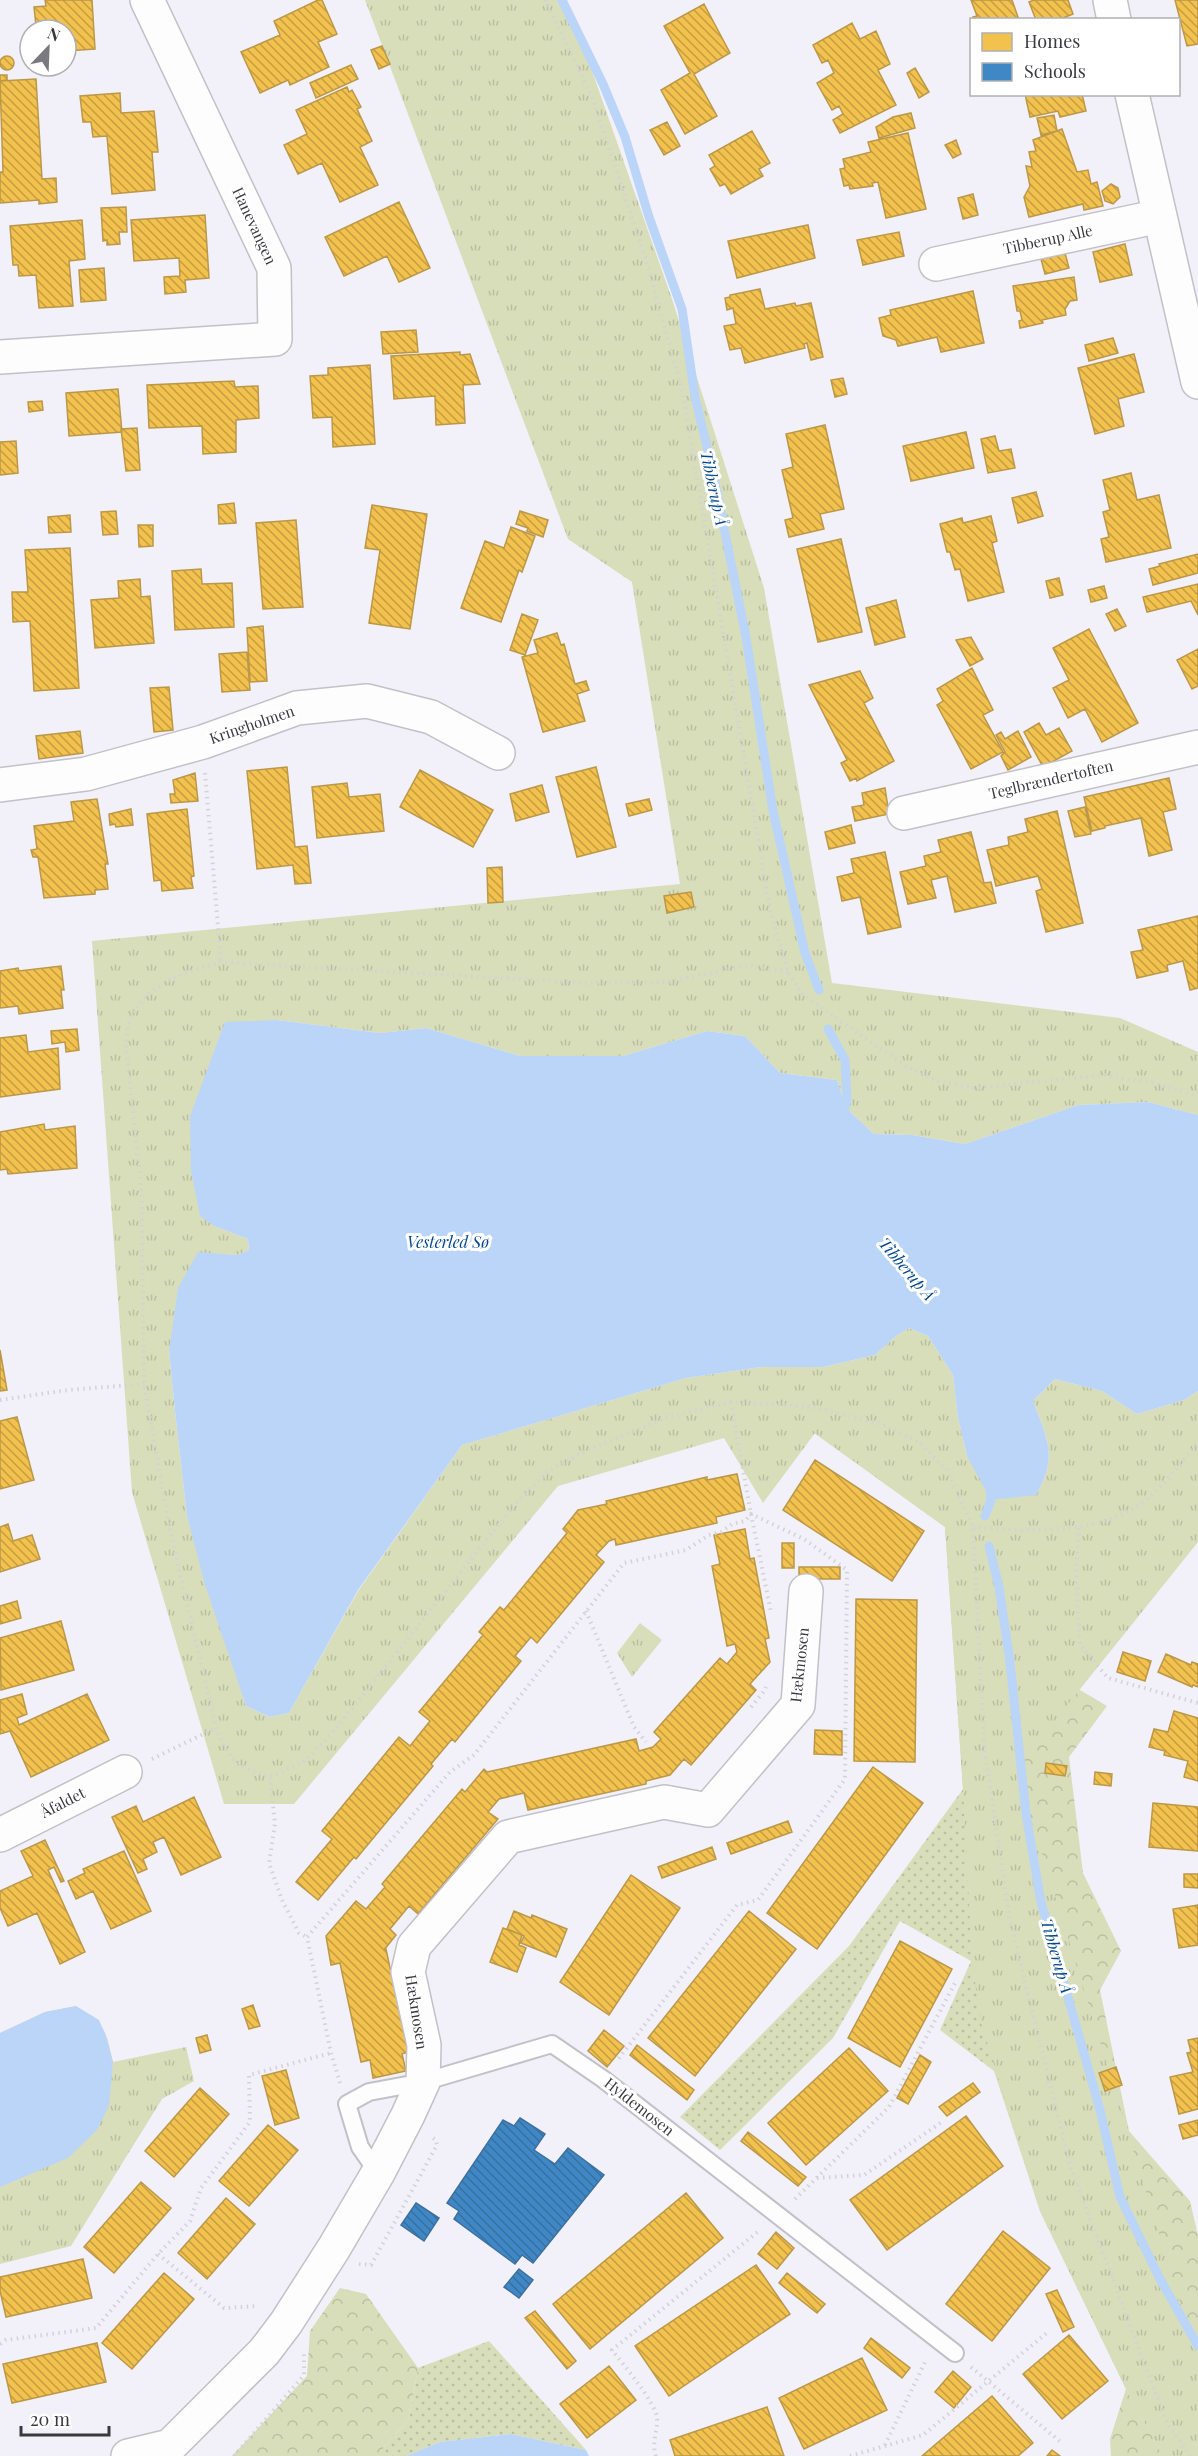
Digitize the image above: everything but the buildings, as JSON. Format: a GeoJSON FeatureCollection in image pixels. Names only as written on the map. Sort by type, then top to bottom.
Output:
{"type":"FeatureCollection","features":[{"type":"Feature","properties":{"kind":"street","name":"Hanevangen"},"geometry":{"type":"LineString","coordinates":[[0,357],[275,339],[274,268],[147,0]]}},
{"type":"Feature","properties":{"kind":"street"},"geometry":{"type":"LineString","coordinates":[[1110,0],[1114,18]]}},
{"type":"Feature","properties":{"kind":"street"},"geometry":{"type":"LineString","coordinates":[[1132,96],[1198,382]]}},
{"type":"Feature","properties":{"kind":"street","name":"Tibberup Alle"},"geometry":{"type":"LineString","coordinates":[[936,264],[1160,216]]}},
{"type":"Feature","properties":{"kind":"street","name":"Kringholmen"},"geometry":{"type":"LineString","coordinates":[[0,785],[86,774],[203,742],[297,708],[368,701],[431,717],[498,753]]}},
{"type":"Feature","properties":{"kind":"street","name":"Teglbrændertoften"},"geometry":{"type":"LineString","coordinates":[[904,813],[1198,747]]}},
{"type":"Feature","properties":{"kind":"street","name":"Hækmosen"},"geometry":{"type":"LineString","coordinates":[[128,2456],[170,2446],[264,2352],[286,2323],[378,2174],[423,2082],[424,2045],[408,1972],[414,1946],[508,1837],[664,1802],[708,1810],[798,1705],[806,1591]]}},
{"type":"Feature","properties":{"kind":"street","name":"Åfaldet"},"geometry":{"type":"LineString","coordinates":[[0,1835],[125,1772]]}},
{"type":"Feature","properties":{"kind":"lane","name":"Hyldemosen"},"geometry":{"type":"LineString","coordinates":[[347,2104],[369,2092],[423,2082],[552,2044],[603,2079],[955,2353]]}},
{"type":"Feature","properties":{"kind":"lane"},"geometry":{"type":"LineString","coordinates":[[347,2104],[360,2147],[378,2174]]}},
{"type":"Feature","properties":{"kind":"path"},"geometry":{"type":"LineString","coordinates":[[545,0],[592,97],[647,263],[683,394],[770,910],[788,972],[804,994],[904,1065],[936,1081],[974,1088],[1104,1076],[1153,1083],[1198,1096]]}},
{"type":"Feature","properties":{"kind":"path"},"geometry":{"type":"LineString","coordinates":[[203,742],[221,962]]}},
{"type":"Feature","properties":{"kind":"path"},"geometry":{"type":"LineString","coordinates":[[788,972],[750,965],[667,982],[588,983],[221,962],[186,972],[158,987],[139,1004],[129,1021],[126,1043],[142,1200],[144,1384],[170,1530],[216,1728],[229,1757],[249,1770],[270,1777],[302,1763],[330,1737],[516,1503],[548,1471],[586,1451],[667,1418],[731,1402],[813,1407],[884,1425],[919,1442],[947,1470],[973,1527],[984,1745],[1009,1916],[1070,2166],[1167,2423],[1190,2456]]}},
{"type":"Feature","properties":{"kind":"path"},"geometry":{"type":"LineString","coordinates":[[0,1400],[68,1390],[144,1384]]}},
{"type":"Feature","properties":{"kind":"path"},"geometry":{"type":"LineString","coordinates":[[731,1402],[773,1620]]}},
{"type":"Feature","properties":{"kind":"path"},"geometry":{"type":"LineString","coordinates":[[973,1527],[1002,1530],[1079,1528],[1115,1517],[1147,1499],[1198,1443]]}},
{"type":"Feature","properties":{"kind":"path"},"geometry":{"type":"LineString","coordinates":[[1079,1528],[1076,1572],[1080,1646],[1108,1678],[1198,1703]]}},
{"type":"Feature","properties":{"kind":"path"},"geometry":{"type":"LineString","coordinates":[[307,1938],[450,1772],[474,1755],[624,1563],[686,1550],[709,1535],[724,1529]]}},
{"type":"Feature","properties":{"kind":"path"},"geometry":{"type":"LineString","coordinates":[[586,1611],[634,1727],[646,1742]]}},
{"type":"Feature","properties":{"kind":"path"},"geometry":{"type":"LineString","coordinates":[[751,1708],[765,1690],[766,1682]]}},
{"type":"Feature","properties":{"kind":"path"},"geometry":{"type":"LineString","coordinates":[[125,1772],[216,1728]]}},
{"type":"Feature","properties":{"kind":"path"},"geometry":{"type":"LineString","coordinates":[[270,1777],[275,1824],[269,1863],[282,1900],[299,1933],[307,1938],[331,2053],[347,2104]]}},
{"type":"Feature","properties":{"kind":"path"},"geometry":{"type":"LineString","coordinates":[[656,2456],[653,2446],[657,2417],[642,2390],[612,2350],[778,2215],[889,2106],[955,1983]]}},
{"type":"Feature","properties":{"kind":"path"},"geometry":{"type":"LineString","coordinates":[[0,2344],[6,2340],[96,2328],[158,2254],[190,2222],[201,2188],[250,2122],[249,2075],[331,2053]]}},
{"type":"Feature","properties":{"kind":"path"},"geometry":{"type":"LineString","coordinates":[[816,2178],[864,2175],[942,2122]]}},
{"type":"Feature","properties":{"kind":"path"},"geometry":{"type":"LineString","coordinates":[[158,2254],[224,2308],[259,2306],[286,2323]]}},
{"type":"Feature","properties":{"kind":"path"},"geometry":{"type":"LineString","coordinates":[[850,2456],[923,2435],[1048,2332]]}},
{"type":"Feature","properties":{"kind":"path"},"geometry":{"type":"LineString","coordinates":[[884,2446],[937,2339]]}},
{"type":"Feature","properties":{"kind":"path"},"geometry":{"type":"LineString","coordinates":[[955,2353],[986,2382],[1064,2444]]}},
{"type":"Feature","properties":{"kind":"green space"},"geometry":{"type":"Polygon","coordinates":[[[365,0],[559,0],[578,31],[672,299],[764,588],[832,983],[1120,1018],[1198,1052],[1198,1115],[1148,1102],[1078,1105],[965,1144],[912,1135],[874,1134],[846,1108],[837,1080],[780,1073],[745,1036],[707,1031],[623,1056],[520,1056],[426,1028],[380,1033],[277,1020],[214,1226],[248,1239],[249,1250],[237,1255],[198,1253],[169,1351],[187,1516],[246,1706],[270,1717],[289,1713],[358,1591],[462,1445],[686,1378],[761,1367],[823,1367],[875,1355],[896,1336],[909,1328],[928,1336],[953,1375],[958,1418],[967,1456],[1036,1495],[1043,1482],[1049,1459],[1043,1426],[1033,1401],[1055,1379],[1102,1391],[1137,1414],[1184,1400],[1198,1391],[1198,1542],[1016,1769],[1190,2334],[1198,2349],[1198,2456],[1163,2456],[1126,2389],[1040,2211],[981,2023],[972,1961],[945,1527],[815,1433],[763,1503],[724,1438],[558,1486],[294,1804],[224,1804],[132,1492],[92,941],[680,884],[632,582],[568,539],[365,0]]]}},
{"type":"Feature","properties":{"kind":"green space"},"geometry":{"type":"Polygon","coordinates":[[[909,1335],[1016,1759],[1198,2456],[1163,2456],[1126,2389],[1040,2211],[994,2071],[940,2030],[971,1961],[900,1921],[833,2038],[720,2150],[680,2117],[849,1946],[963,1789],[945,1527],[814,1433],[909,1335]]]}},
{"type":"Feature","properties":{"kind":"green space"},"geometry":{"type":"Polygon","coordinates":[[[640,1623],[662,1640],[632,1677],[617,1653],[640,1623]]]}},
{"type":"Feature","properties":{"kind":"green space"},"geometry":{"type":"Polygon","coordinates":[[[1075,1687],[1107,1706],[1069,1757],[1083,1873],[1121,1951],[1100,1990],[1129,2131],[1190,2201],[1198,2236],[1198,2395],[1020,1807],[1016,1759],[1075,1687]]]}},
{"type":"Feature","properties":{"kind":"green space"},"geometry":{"type":"Polygon","coordinates":[[[76,2006],[103,2028],[113,2062],[186,2047],[194,2081],[162,2099],[71,2246],[0,2264],[0,2033],[45,2012],[76,2006]]]}},
{"type":"Feature","properties":{"kind":"green space"},"geometry":{"type":"Polygon","coordinates":[[[340,2288],[366,2294],[418,2368],[409,2419],[383,2448],[383,2456],[232,2456],[307,2376],[310,2331],[340,2288]]]}},
{"type":"Feature","properties":{"kind":"green space"},"geometry":{"type":"Polygon","coordinates":[[[489,2341],[586,2450],[511,2434],[440,2442],[406,2456],[383,2456],[383,2448],[409,2419],[418,2368],[489,2341]]]}},
{"type":"Feature","properties":{"kind":"green space"},"geometry":{"type":"Polygon","coordinates":[[[1126,2389],[1163,2456],[1111,2456],[1110,2439],[1126,2389]]]}},
{"type":"Feature","properties":{"kind":"water","name":"Vesterled Sø"},"geometry":{"type":"Polygon","coordinates":[[[277,1020],[380,1033],[426,1028],[520,1056],[623,1056],[707,1031],[745,1036],[780,1073],[837,1080],[846,1108],[874,1134],[912,1135],[965,1144],[1078,1105],[1148,1102],[1198,1115],[1198,1391],[1184,1400],[1137,1414],[1102,1391],[1055,1379],[1033,1401],[1048,1448],[1049,1459],[1043,1482],[1036,1495],[991,1500],[967,1456],[958,1418],[953,1375],[928,1336],[909,1328],[896,1336],[875,1355],[823,1367],[761,1367],[686,1378],[462,1445],[358,1590],[289,1713],[270,1717],[246,1706],[205,1585],[187,1516],[169,1351],[178,1288],[198,1252],[237,1255],[249,1250],[248,1239],[214,1226],[200,1216],[191,1171],[190,1116],[225,1022],[277,1020]]]}},
{"type":"Feature","properties":{"kind":"water"},"geometry":{"type":"Polygon","coordinates":[[[76,2006],[99,2020],[106,2036],[113,2062],[109,2106],[97,2130],[68,2158],[0,2187],[0,2033],[45,2012],[76,2006]]]}},
{"type":"Feature","properties":{"kind":"water"},"geometry":{"type":"Polygon","coordinates":[[[511,2434],[586,2450],[589,2456],[406,2456],[440,2442],[511,2434]]]}},
{"type":"Feature","properties":{"kind":"waterway","name":"Tibberup Å"},"geometry":{"type":"LineString","coordinates":[[562,0],[603,84],[625,137],[649,217],[682,309],[695,397],[712,468],[746,637],[773,811],[805,953],[819,990]]}},
{"type":"Feature","properties":{"kind":"waterway","name":"Tibberup Å"},"geometry":{"type":"LineString","coordinates":[[828,1029],[845,1060],[847,1099],[843,1118]]}},
{"type":"Feature","properties":{"kind":"waterway","name":"Tibberup Å"},"geometry":{"type":"LineString","coordinates":[[985,1516],[991,1500],[990,1489]]}},
{"type":"Feature","properties":{"kind":"waterway","name":"Tibberup Å"},"geometry":{"type":"LineString","coordinates":[[989,1546],[999,1587],[1010,1662],[1026,1814],[1041,1902],[1100,2110],[1120,2197],[1160,2279],[1198,2346]]}}]}
